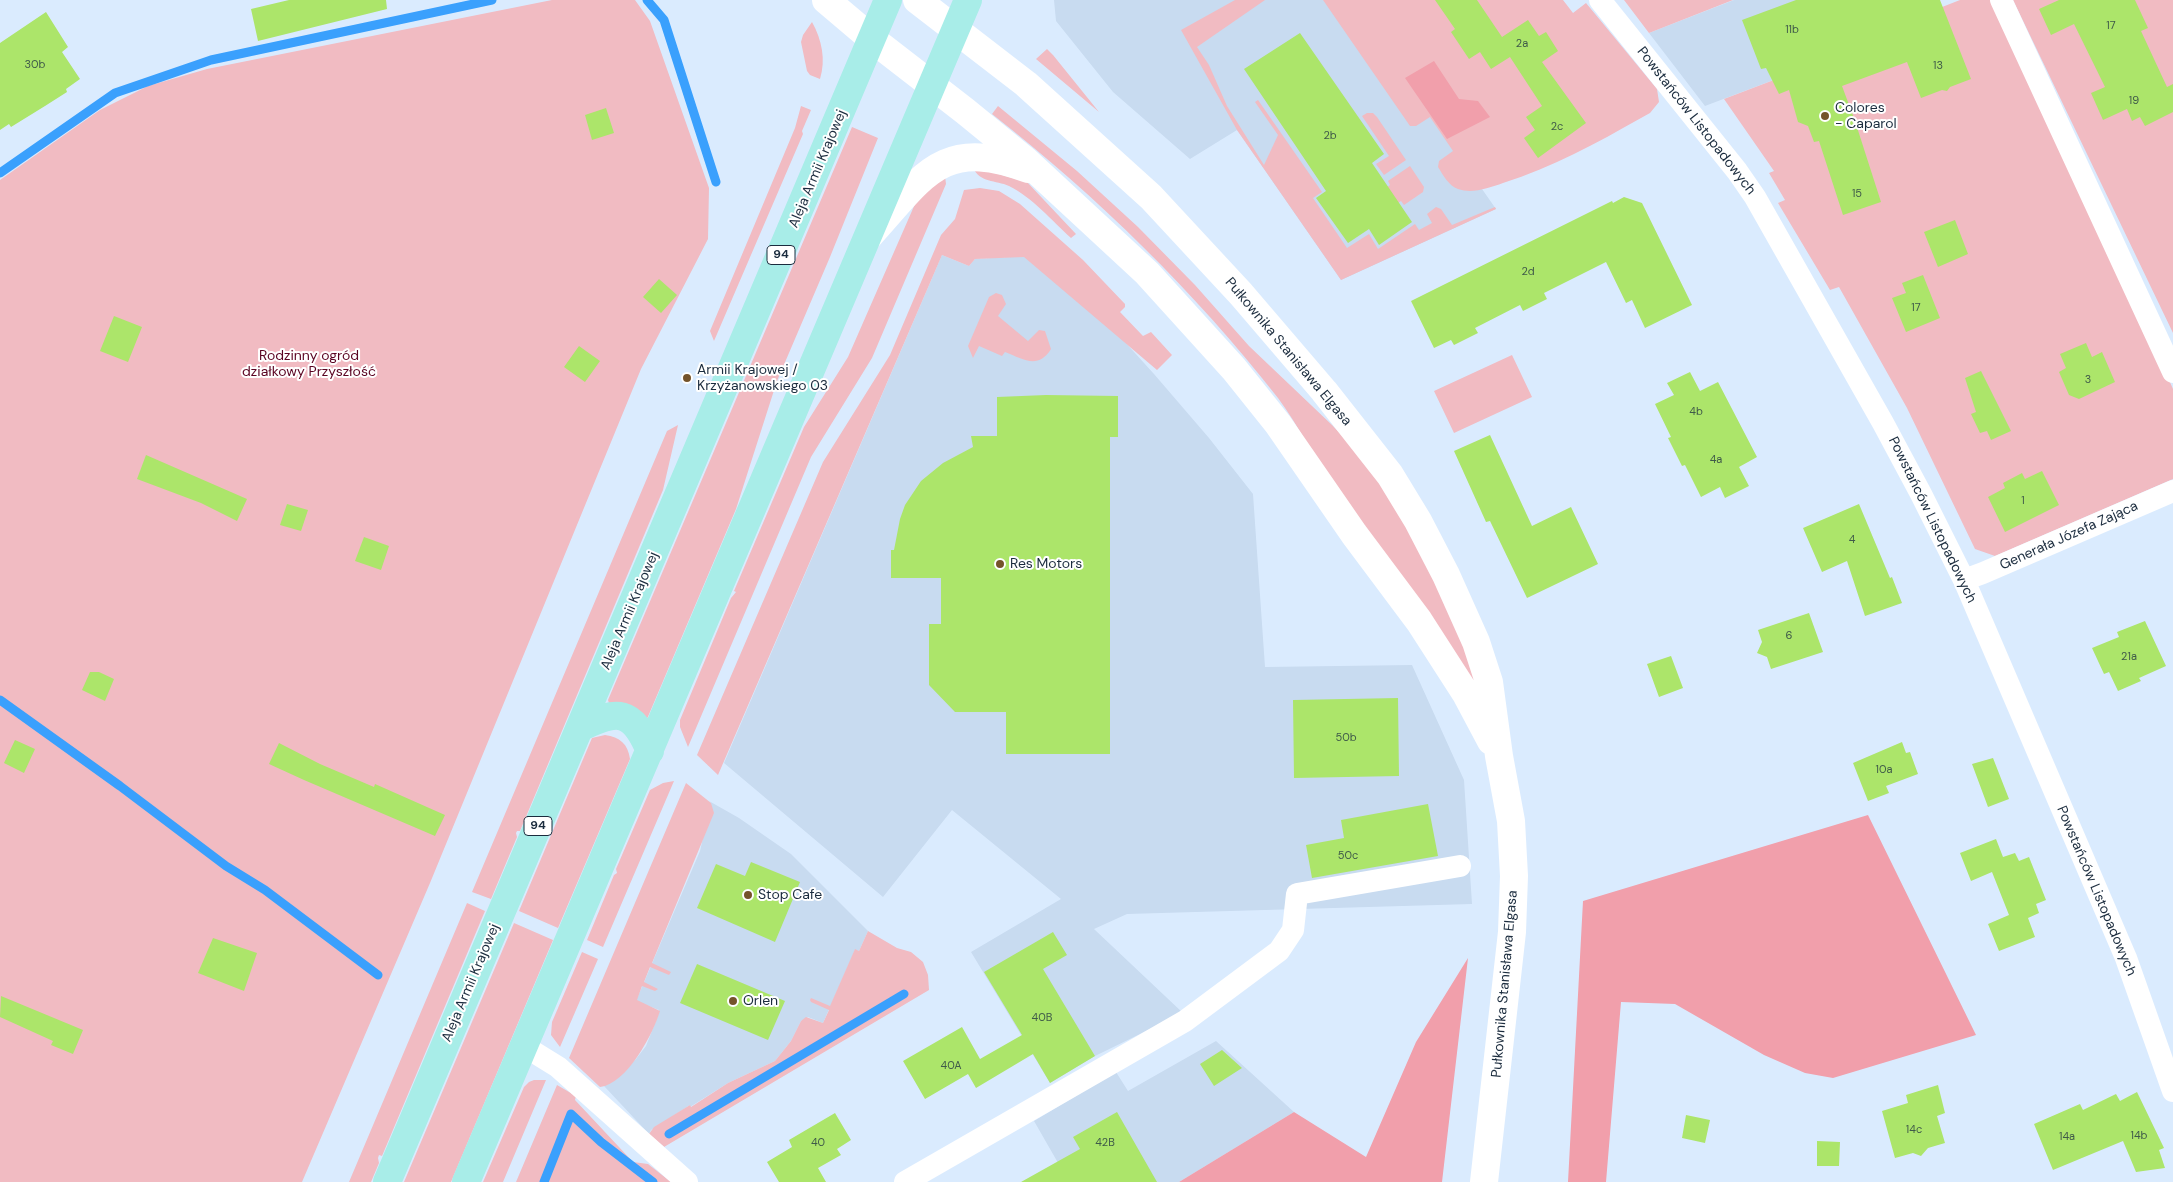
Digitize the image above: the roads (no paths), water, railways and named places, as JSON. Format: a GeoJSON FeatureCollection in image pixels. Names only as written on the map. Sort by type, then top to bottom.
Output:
{"type":"FeatureCollection","features":[{"type":"Feature","properties":{"kind":"main road","name":"Aleja Armii Krajowej"},"geometry":{"type":"LineString","coordinates":[[387,1182],[888,0]]}},
{"type":"Feature","properties":{"kind":"main road"},"geometry":{"type":"LineString","coordinates":[[466,1182],[968,0]]}},
{"type":"Feature","properties":{"kind":"main road"},"geometry":{"type":"LineString","coordinates":[[580,728],[604,716],[624,717],[636,725],[650,751]]}},
{"type":"Feature","properties":{"kind":"street"},"geometry":{"type":"LineString","coordinates":[[826,0],[931,85]]}},
{"type":"Feature","properties":{"kind":"street"},"geometry":{"type":"LineString","coordinates":[[917,0],[956,29]]}},
{"type":"Feature","properties":{"kind":"street","name":"Powstańców Listopadowych"},"geometry":{"type":"LineString","coordinates":[[1600,0],[1737,171],[1755,197],[1921,494],[1964,580],[2126,958],[2173,1091]]}},
{"type":"Feature","properties":{"kind":"street"},"geometry":{"type":"LineString","coordinates":[[2001,0],[2173,372]]}},
{"type":"Feature","properties":{"kind":"street","name":"Pułkownika Stanisława Elgasa"},"geometry":{"type":"LineString","coordinates":[[956,29],[1026,84],[1152,197],[1241,294],[1305,369],[1390,475],[1422,529],[1476,642],[1489,682],[1499,756],[1511,820],[1514,876],[1512,932],[1484,1182]]}},
{"type":"Feature","properties":{"kind":"street","name":"Pułkownika Stanisława Elgasa"},"geometry":{"type":"LineString","coordinates":[[931,85],[1039,174],[1147,273],[1234,369],[1278,424],[1354,534],[1419,621],[1466,694],[1499,756]]}},
{"type":"Feature","properties":{"kind":"street"},"geometry":{"type":"LineString","coordinates":[[867,239],[922,179],[933,169],[952,161],[968,157],[988,157],[1006,161],[1039,174]]}},
{"type":"Feature","properties":{"kind":"street","name":"Generała Józefa Zająca"},"geometry":{"type":"LineString","coordinates":[[1964,580],[2173,491]]}},
{"type":"Feature","properties":{"kind":"street"},"geometry":{"type":"LineString","coordinates":[[905,1182],[1185,1021],[1279,951],[1292,930],[1297,894],[1460,866]]}},
{"type":"Feature","properties":{"kind":"street"},"geometry":{"type":"LineString","coordinates":[[524,1046],[558,1067],[686,1182]]}},
{"type":"Feature","properties":{"kind":"waterway"},"geometry":{"type":"LineString","coordinates":[[0,173],[115,93],[211,60],[492,0]]}},
{"type":"Feature","properties":{"kind":"waterway"},"geometry":{"type":"LineString","coordinates":[[647,0],[664,20],[716,182]]}},
{"type":"Feature","properties":{"kind":"waterway"},"geometry":{"type":"LineString","coordinates":[[0,700],[120,786],[226,866],[265,890],[378,975]]}},
{"type":"Feature","properties":{"kind":"waterway"},"geometry":{"type":"LineString","coordinates":[[669,1134],[904,994]]}},
{"type":"Feature","properties":{"kind":"waterway"},"geometry":{"type":"LineString","coordinates":[[544,1182],[571,1114],[601,1142],[653,1182]]}},
{"type":"Feature","properties":{"kind":"place","name":"Colores - Caparol"},"geometry":{"type":"Point","coordinates":[1825,116]}},
{"type":"Feature","properties":{"kind":"place","name":"Armii Krajowej / Krzyżanowskiego 03"},"geometry":{"type":"Point","coordinates":[687,378]}},
{"type":"Feature","properties":{"kind":"place","name":"Res Motors"},"geometry":{"type":"Point","coordinates":[1000,564]}},
{"type":"Feature","properties":{"kind":"place","name":"Stop Cafe"},"geometry":{"type":"Point","coordinates":[748,895]}},
{"type":"Feature","properties":{"kind":"place","name":"Orlen"},"geometry":{"type":"Point","coordinates":[733,1001]}},
{"type":"Feature","properties":{"kind":"park label","name":"Rodzinny ogród działkowy Przyszłość"},"geometry":{"type":"Point","coordinates":[309,364]}}]}
